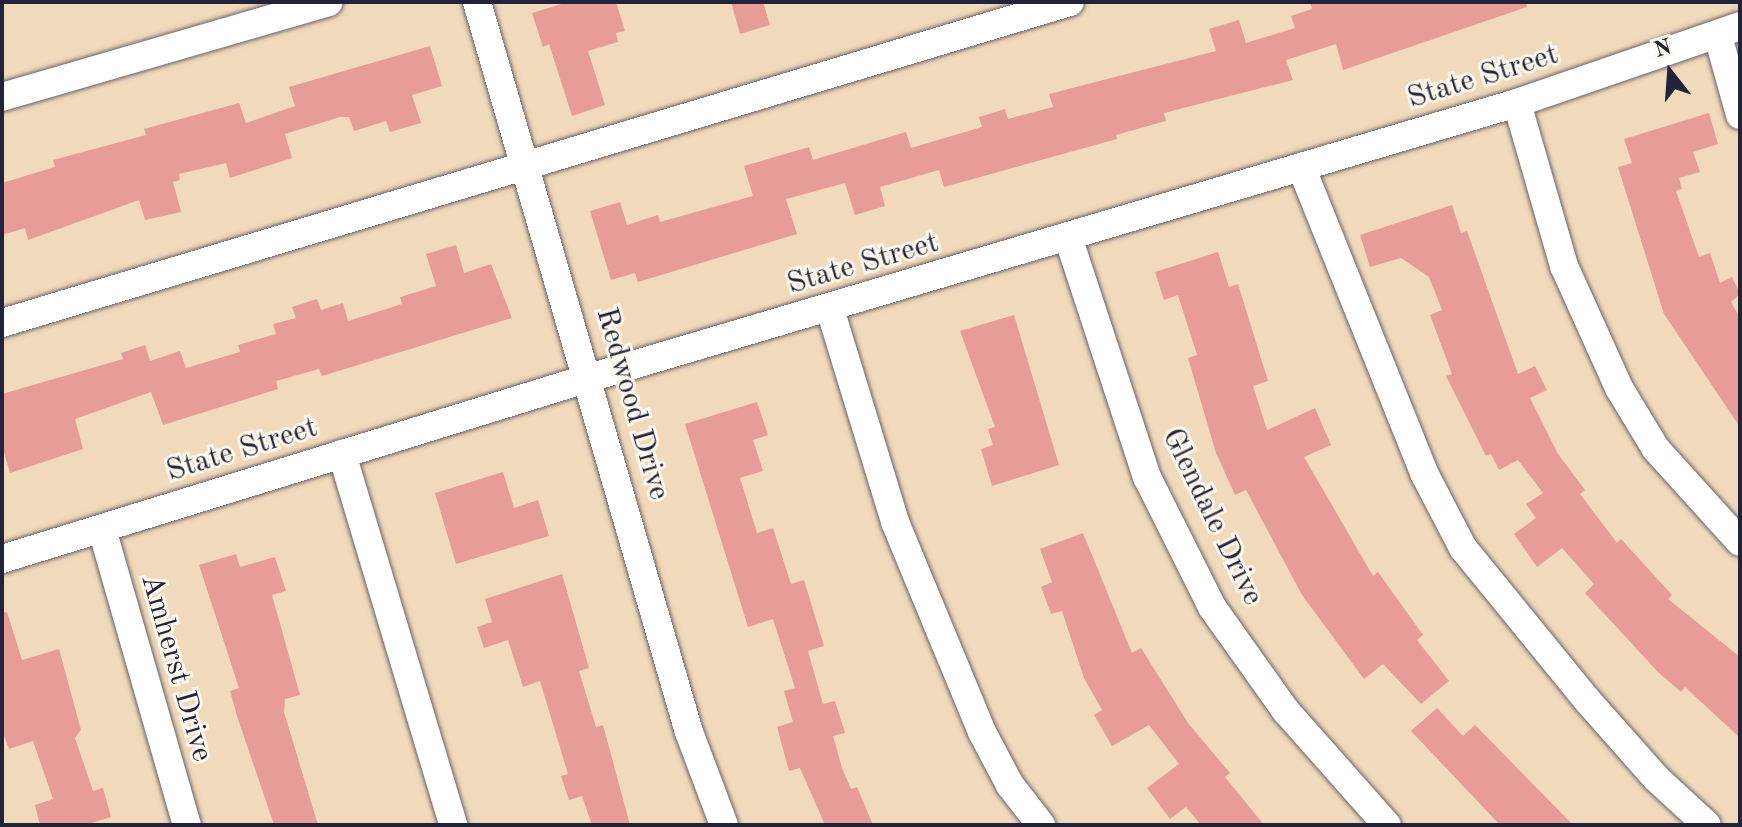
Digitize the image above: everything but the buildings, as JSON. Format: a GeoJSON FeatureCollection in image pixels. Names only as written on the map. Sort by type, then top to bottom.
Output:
{"type":"FeatureCollection","features":[{"type":"Feature","properties":{"kind":"street"},"geometry":{"type":"LineString","coordinates":[[2,97],[328,2]]}},
{"type":"Feature","properties":{"kind":"street","name":"Redwood Drive"},"geometry":{"type":"LineString","coordinates":[[477,2],[589,378],[689,732],[724,825]]}},
{"type":"Feature","properties":{"kind":"street"},"geometry":{"type":"LineString","coordinates":[[2,323],[1070,2]]}},
{"type":"Feature","properties":{"kind":"street"},"geometry":{"type":"LineString","coordinates":[[1729,31],[1740,115]]}},
{"type":"Feature","properties":{"kind":"street","name":"State Street"},"geometry":{"type":"LineString","coordinates":[[2,559],[589,378],[1069,240],[1302,169],[1517,103],[1729,31]]}},
{"type":"Feature","properties":{"kind":"street"},"geometry":{"type":"LineString","coordinates":[[1517,103],[1564,266],[1619,388],[1656,449],[1740,542]]}},
{"type":"Feature","properties":{"kind":"street"},"geometry":{"type":"LineString","coordinates":[[1302,169],[1425,475],[1463,548],[1597,711],[1707,825]]}},
{"type":"Feature","properties":{"kind":"street","name":"Glendale Drive"},"geometry":{"type":"LineString","coordinates":[[1069,240],[1147,477],[1212,607],[1286,711],[1387,825]]}},
{"type":"Feature","properties":{"kind":"street"},"geometry":{"type":"LineString","coordinates":[[830,309],[895,522],[982,732],[1010,785],[1041,825]]}},
{"type":"Feature","properties":{"kind":"street"},"geometry":{"type":"LineString","coordinates":[[342,454],[453,825]]}},
{"type":"Feature","properties":{"kind":"street","name":"Amherst Drive"},"geometry":{"type":"LineString","coordinates":[[102,529],[187,825]]}}]}
